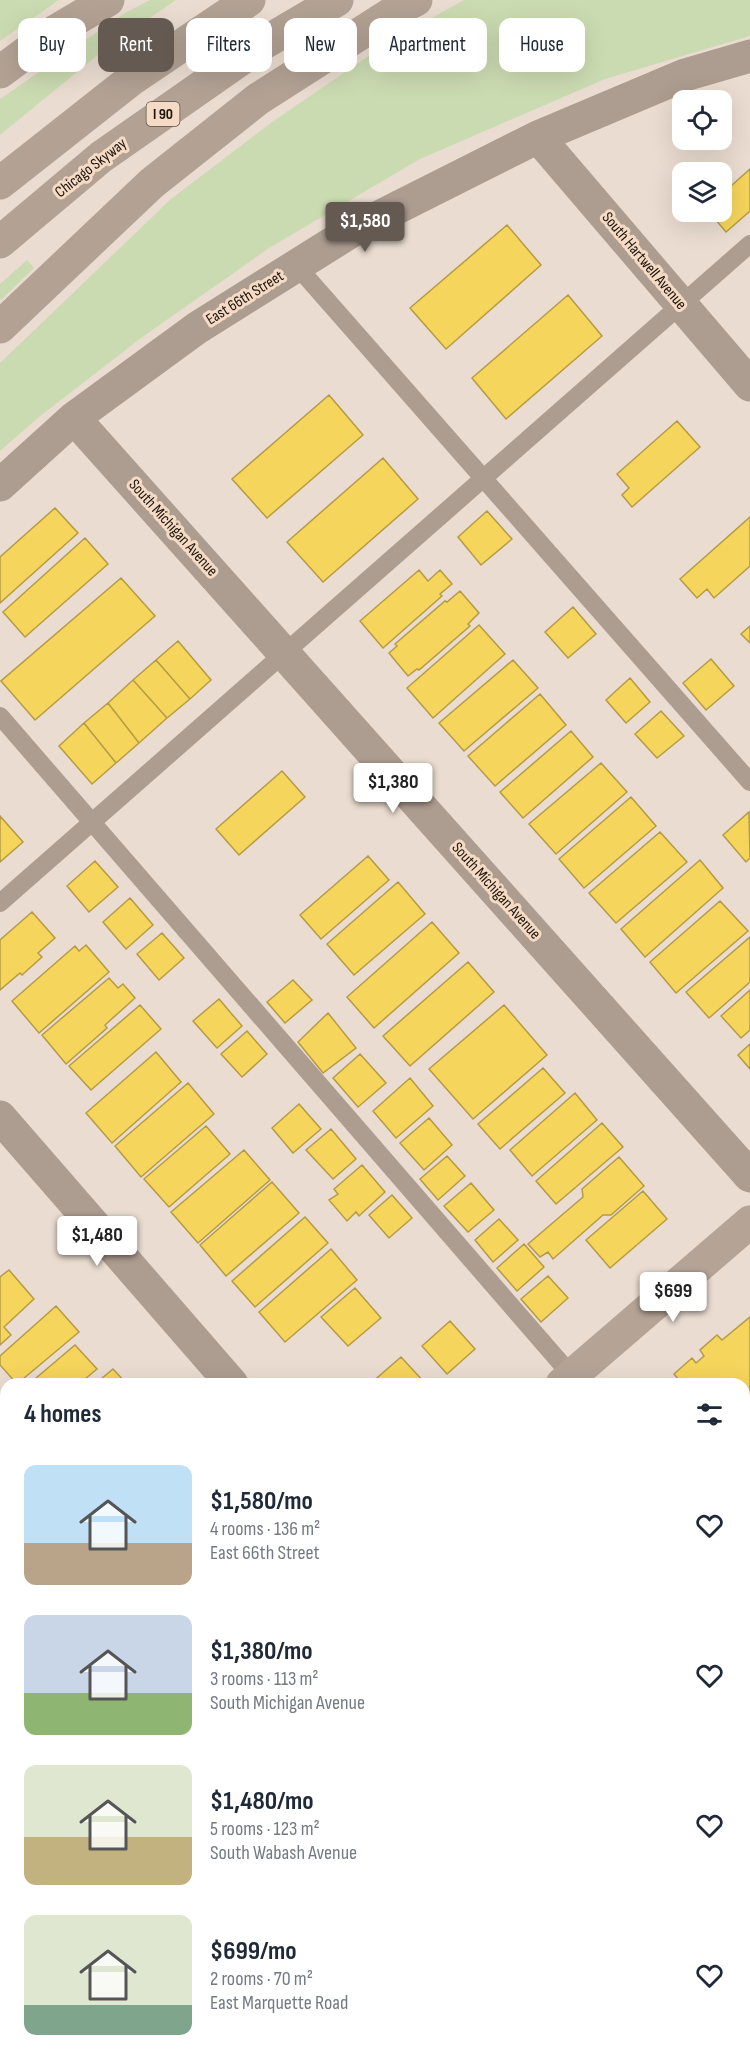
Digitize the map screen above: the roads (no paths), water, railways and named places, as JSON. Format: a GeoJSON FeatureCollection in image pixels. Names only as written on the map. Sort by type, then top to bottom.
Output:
{"type":"FeatureCollection","features":[{"type":"Feature","properties":{"kind":"highway"},"geometry":{"type":"LineString","coordinates":[[0,72],[54,32],[108,0]]}},
{"type":"Feature","properties":{"kind":"highway"},"geometry":{"type":"LineString","coordinates":[[0,183],[132,79],[249,0]]}},
{"type":"Feature","properties":{"kind":"highway","name":"Chicago Skyway"},"geometry":{"type":"LineString","coordinates":[[0,242],[101,158],[264,43],[337,0]]}},
{"type":"Feature","properties":{"kind":"highway"},"geometry":{"type":"LineString","coordinates":[[0,327],[152,183],[258,99],[416,0]]}},
{"type":"Feature","properties":{"kind":"street","name":"East 66th Street"},"geometry":{"type":"LineString","coordinates":[[0,485],[74,418],[197,328],[354,230],[538,137],[685,75],[750,56]]}},
{"type":"Feature","properties":{"kind":"street","name":"South Hartwell Avenue"},"geometry":{"type":"LineString","coordinates":[[538,137],[750,385]]}},
{"type":"Feature","properties":{"kind":"street","name":"South Michigan Avenue"},"geometry":{"type":"LineString","coordinates":[[74,418],[750,1176]]}},
{"type":"Feature","properties":{"kind":"street"},"geometry":{"type":"LineString","coordinates":[[0,1117],[227,1378]]}},
{"type":"Feature","properties":{"kind":"street"},"geometry":{"type":"LineString","coordinates":[[569,1378],[750,1222]]}},
{"type":"Feature","properties":{"kind":"lane"},"geometry":{"type":"LineString","coordinates":[[0,903],[750,244]]}},
{"type":"Feature","properties":{"kind":"lane"},"geometry":{"type":"LineString","coordinates":[[296,266],[750,782]]}},
{"type":"Feature","properties":{"kind":"lane"},"geometry":{"type":"LineString","coordinates":[[0,716],[565,1378]]}}]}
